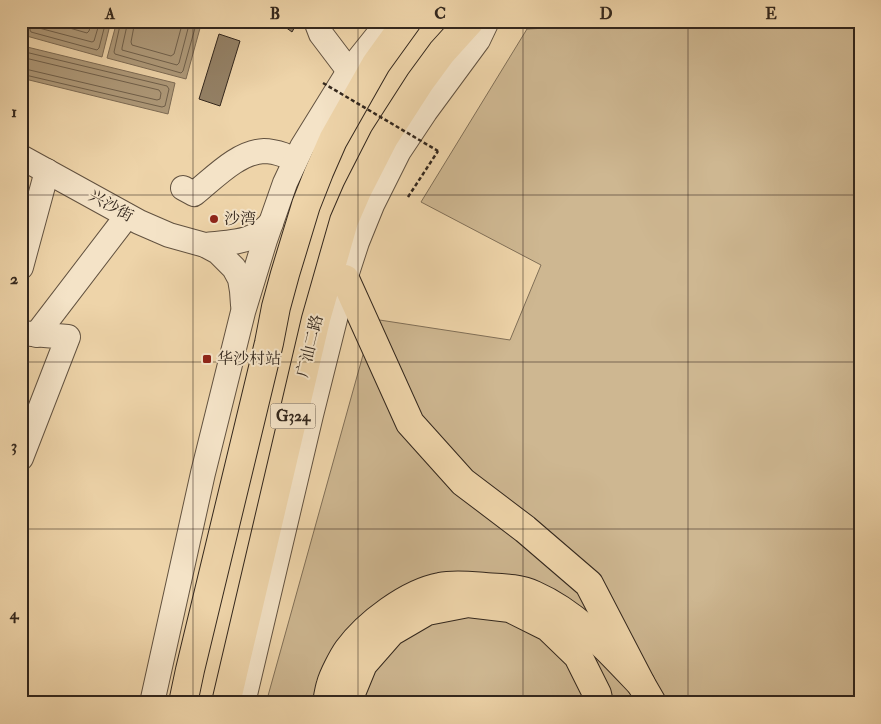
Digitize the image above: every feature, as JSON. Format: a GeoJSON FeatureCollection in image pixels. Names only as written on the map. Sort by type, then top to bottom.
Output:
{"type":"FeatureCollection","features":[{"type":"Feature","properties":{"kind":"main road","name":"G324"},"geometry":{"type":"LineString","coordinates":[[183,703],[276,307],[306,205],[333,140],[376,64],[407,21]]}},
{"type":"Feature","properties":{"kind":"main road","name":"广汕二路"},"geometry":{"type":"LineString","coordinates":[[226,703],[308,352],[324,287],[344,221],[384,138],[442,52],[470,21]]}},
{"type":"Feature","properties":{"kind":"main road"},"geometry":{"type":"LineString","coordinates":[[345,279],[410,423],[463,482],[525,529],[588,584],[647,693]]}},
{"type":"Feature","properties":{"kind":"main road"},"geometry":{"type":"LineString","coordinates":[[327,703],[331,683],[347,651],[364,632],[386,613],[418,594],[440,586],[507,588],[532,594],[554,605],[579,622],[604,645],[647,693]]}},
{"type":"Feature","properties":{"kind":"main road"},"geometry":{"type":"LineString","coordinates":[[347,703],[363,664],[391,632],[427,611],[468,603],[510,608],[548,627],[578,656],[597,694],[599,703]]}},
{"type":"Feature","properties":{"kind":"street"},"geometry":{"type":"LineString","coordinates":[[316,21],[321,34],[349,71]]}},
{"type":"Feature","properties":{"kind":"street"},"geometry":{"type":"LineString","coordinates":[[152,703],[204,473],[244,312],[253,278],[285,183],[302,147],[349,71],[390,21]]}},
{"type":"Feature","properties":{"kind":"street"},"geometry":{"type":"LineString","coordinates":[[243,703],[345,279],[357,242],[399,151],[424,112],[478,40],[487,21]]}},
{"type":"Feature","properties":{"kind":"street"},"geometry":{"type":"LineString","coordinates":[[183,188],[194,194],[238,158],[252,152],[266,150],[284,155]]}},
{"type":"Feature","properties":{"kind":"street","name":"兴沙街"},"geometry":{"type":"LineString","coordinates":[[21,157],[127,216],[169,235],[205,245]]}},
{"type":"Feature","properties":{"kind":"street"},"geometry":{"type":"LineString","coordinates":[[21,267],[47,171]]}},
{"type":"Feature","properties":{"kind":"street"},"geometry":{"type":"LineString","coordinates":[[28,334],[127,216]]}},
{"type":"Feature","properties":{"kind":"street"},"geometry":{"type":"LineString","coordinates":[[205,245],[243,240],[257,235],[272,223]]}},
{"type":"Feature","properties":{"kind":"street"},"geometry":{"type":"LineString","coordinates":[[205,245],[218,252],[234,268],[240,278],[244,312]]}},
{"type":"Feature","properties":{"kind":"street"},"geometry":{"type":"LineString","coordinates":[[21,458],[68,337],[28,334]]}},
{"type":"Feature","properties":{"kind":"path"},"geometry":{"type":"LineString","coordinates":[[323,83],[438,151],[408,196]]}},
{"type":"Feature","properties":{"kind":"shaded area"},"geometry":{"type":"Polygon","coordinates":[[[696,21],[860,21],[860,703],[266,703],[373,319],[510,340],[541,265],[421,202],[527,29],[696,21]]]}},
{"type":"Feature","properties":{"kind":"water"},"geometry":{"type":"Polygon","coordinates":[[[27,21],[111,21],[102,57],[23,35],[27,21]]]}},
{"type":"Feature","properties":{"kind":"water"},"geometry":{"type":"Polygon","coordinates":[[[117,21],[202,21],[186,79],[107,58],[117,21]]]}},
{"type":"Feature","properties":{"kind":"water"},"geometry":{"type":"Polygon","coordinates":[[[23,46],[175,83],[168,114],[21,78],[23,46]]]}},
{"type":"Feature","properties":{"kind":"building"},"geometry":{"type":"Polygon","coordinates":[[[277,21],[298,21],[292,32],[277,21]]]}},
{"type":"Feature","properties":{"kind":"building"},"geometry":{"type":"Polygon","coordinates":[[[219,34],[240,41],[220,106],[199,99],[219,34]]]}},
{"type":"Feature","properties":{"kind":"place","name":"沙湾"},"geometry":{"type":"Point","coordinates":[214,219]}},
{"type":"Feature","properties":{"kind":"place","name":"华沙村站"},"geometry":{"type":"Point","coordinates":[207,359]}}]}
